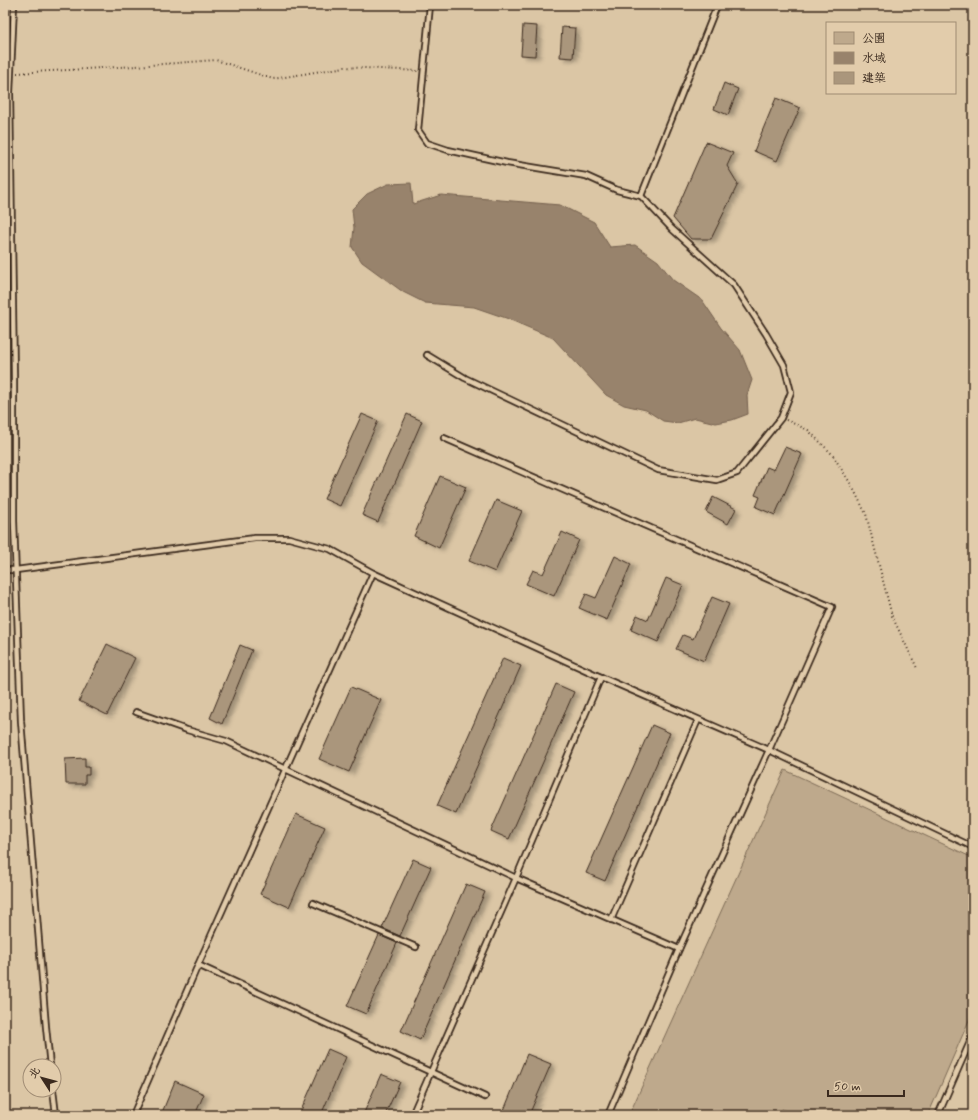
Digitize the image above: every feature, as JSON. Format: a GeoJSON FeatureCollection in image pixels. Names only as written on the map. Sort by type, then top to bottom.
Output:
{"type":"FeatureCollection","features":[{"type":"Feature","properties":{"kind":"lane"},"geometry":{"type":"LineString","coordinates":[[14,5],[10,93],[14,379],[14,521],[21,721],[49,1058]]}},
{"type":"Feature","properties":{"kind":"lane"},"geometry":{"type":"LineString","coordinates":[[427,354],[465,378],[658,470],[717,480],[737,473],[781,418],[791,392],[784,365],[734,285],[672,229],[640,196],[617,190],[586,176],[507,163],[448,150],[427,143],[418,130],[430,5]]}},
{"type":"Feature","properties":{"kind":"lane"},"geometry":{"type":"LineString","coordinates":[[640,196],[716,5]]}},
{"type":"Feature","properties":{"kind":"lane"},"geometry":{"type":"LineString","coordinates":[[444,438],[832,607],[769,750],[678,949],[608,1115]]}},
{"type":"Feature","properties":{"kind":"lane"},"geometry":{"type":"LineString","coordinates":[[5,570],[16,570],[255,538],[289,538],[330,549],[373,573],[601,677],[769,750],[973,847]]}},
{"type":"Feature","properties":{"kind":"lane"},"geometry":{"type":"LineString","coordinates":[[133,1115],[198,965],[373,573]]}},
{"type":"Feature","properties":{"kind":"lane"},"geometry":{"type":"LineString","coordinates":[[412,1115],[516,878],[601,677]]}},
{"type":"Feature","properties":{"kind":"lane"},"geometry":{"type":"LineString","coordinates":[[136,712],[187,730],[226,741],[516,878],[678,949]]}},
{"type":"Feature","properties":{"kind":"lane"},"geometry":{"type":"LineString","coordinates":[[611,920],[698,720]]}},
{"type":"Feature","properties":{"kind":"lane"},"geometry":{"type":"LineString","coordinates":[[313,903],[416,948]]}},
{"type":"Feature","properties":{"kind":"lane"},"geometry":{"type":"LineString","coordinates":[[198,965],[485,1097]]}},
{"type":"Feature","properties":{"kind":"lane"},"geometry":{"type":"LineString","coordinates":[[938,1115],[973,1035]]}},
{"type":"Feature","properties":{"kind":"lane"},"geometry":{"type":"LineString","coordinates":[[54,1098],[56,1115]]}},
{"type":"Feature","properties":{"kind":"path"},"geometry":{"type":"LineString","coordinates":[[11,73],[216,60],[273,79],[345,67],[423,71]]}},
{"type":"Feature","properties":{"kind":"path"},"geometry":{"type":"LineString","coordinates":[[781,418],[808,430],[832,454],[852,486],[866,514],[892,616],[917,668]]}},
{"type":"Feature","properties":{"kind":"green space"},"geometry":{"type":"Polygon","coordinates":[[[785,770],[973,858],[973,1011],[928,1115],[795,1115],[782,1109],[779,1115],[629,1115],[785,770]]]}},
{"type":"Feature","properties":{"kind":"water"},"geometry":{"type":"Polygon","coordinates":[[[411,183],[413,204],[441,195],[560,205],[594,222],[610,247],[635,245],[658,261],[673,280],[702,300],[721,328],[740,350],[752,380],[747,395],[748,414],[732,420],[716,423],[695,418],[678,423],[663,421],[646,410],[624,405],[606,395],[553,338],[506,318],[474,307],[425,303],[403,292],[362,262],[352,247],[354,228],[352,209],[367,194],[388,184],[411,183]]]}},
{"type":"Feature","properties":{"kind":"building"},"geometry":{"type":"Polygon","coordinates":[[[523,25],[537,26],[535,56],[521,55],[523,25]]]}},
{"type":"Feature","properties":{"kind":"building"},"geometry":{"type":"Polygon","coordinates":[[[562,27],[575,28],[573,58],[560,57],[562,27]]]}},
{"type":"Feature","properties":{"kind":"building"},"geometry":{"type":"Polygon","coordinates":[[[724,83],[738,89],[728,115],[714,109],[724,83]]]}},
{"type":"Feature","properties":{"kind":"building"},"geometry":{"type":"Polygon","coordinates":[[[776,98],[800,108],[777,161],[754,151],[776,98]]]}},
{"type":"Feature","properties":{"kind":"building"},"geometry":{"type":"Polygon","coordinates":[[[706,142],[733,153],[727,166],[738,184],[711,239],[691,239],[673,218],[706,142]]]}},
{"type":"Feature","properties":{"kind":"building"},"geometry":{"type":"Polygon","coordinates":[[[362,414],[378,421],[340,506],[324,499],[362,414]]]}},
{"type":"Feature","properties":{"kind":"building"},"geometry":{"type":"Polygon","coordinates":[[[407,414],[422,421],[378,522],[362,515],[407,414]]]}},
{"type":"Feature","properties":{"kind":"building"},"geometry":{"type":"Polygon","coordinates":[[[785,447],[802,454],[775,515],[756,507],[760,497],[755,495],[767,467],[774,470],[785,447]]]}},
{"type":"Feature","properties":{"kind":"building"},"geometry":{"type":"Polygon","coordinates":[[[440,476],[466,487],[439,548],[414,536],[440,476]]]}},
{"type":"Feature","properties":{"kind":"building"},"geometry":{"type":"Polygon","coordinates":[[[713,497],[736,509],[728,524],[706,512],[713,497]]]}},
{"type":"Feature","properties":{"kind":"building"},"geometry":{"type":"Polygon","coordinates":[[[496,500],[522,511],[495,572],[469,561],[496,500]]]}},
{"type":"Feature","properties":{"kind":"building"},"geometry":{"type":"Polygon","coordinates":[[[562,532],[579,540],[554,596],[526,584],[533,570],[543,574],[562,532]]]}},
{"type":"Feature","properties":{"kind":"building"},"geometry":{"type":"Polygon","coordinates":[[[615,556],[631,564],[607,620],[579,608],[586,594],[596,598],[615,556]]]}},
{"type":"Feature","properties":{"kind":"building"},"geometry":{"type":"Polygon","coordinates":[[[666,578],[683,585],[658,642],[631,630],[637,615],[648,620],[666,578]]]}},
{"type":"Feature","properties":{"kind":"building"},"geometry":{"type":"Polygon","coordinates":[[[712,597],[729,604],[704,661],[676,649],[683,635],[693,639],[712,597]]]}},
{"type":"Feature","properties":{"kind":"building"},"geometry":{"type":"Polygon","coordinates":[[[107,644],[135,658],[107,715],[79,701],[107,644]]]}},
{"type":"Feature","properties":{"kind":"building"},"geometry":{"type":"Polygon","coordinates":[[[240,645],[252,650],[222,724],[210,718],[240,645]]]}},
{"type":"Feature","properties":{"kind":"building"},"geometry":{"type":"Polygon","coordinates":[[[503,658],[521,666],[456,814],[437,806],[503,658]]]}},
{"type":"Feature","properties":{"kind":"building"},"geometry":{"type":"Polygon","coordinates":[[[556,684],[574,692],[509,839],[491,831],[556,684]]]}},
{"type":"Feature","properties":{"kind":"building"},"geometry":{"type":"Polygon","coordinates":[[[351,687],[381,700],[349,772],[319,759],[351,687]]]}},
{"type":"Feature","properties":{"kind":"building"},"geometry":{"type":"Polygon","coordinates":[[[652,725],[670,733],[605,881],[586,873],[652,725]]]}},
{"type":"Feature","properties":{"kind":"building"},"geometry":{"type":"Polygon","coordinates":[[[85,758],[85,767],[89,767],[89,775],[85,775],[85,784],[66,784],[65,759],[85,758]]]}},
{"type":"Feature","properties":{"kind":"building"},"geometry":{"type":"Polygon","coordinates":[[[296,814],[325,827],[289,907],[260,894],[296,814]]]}},
{"type":"Feature","properties":{"kind":"building"},"geometry":{"type":"Polygon","coordinates":[[[413,859],[431,867],[400,936],[382,928],[413,859]]]}},
{"type":"Feature","properties":{"kind":"building"},"geometry":{"type":"Polygon","coordinates":[[[466,884],[485,892],[420,1040],[401,1031],[466,884]]]}},
{"type":"Feature","properties":{"kind":"building"},"geometry":{"type":"Polygon","coordinates":[[[379,935],[397,943],[366,1014],[347,1006],[379,935]]]}},
{"type":"Feature","properties":{"kind":"building"},"geometry":{"type":"Polygon","coordinates":[[[328,1049],[346,1057],[321,1115],[299,1115],[328,1049]]]}},
{"type":"Feature","properties":{"kind":"building"},"geometry":{"type":"Polygon","coordinates":[[[527,1054],[551,1064],[529,1115],[502,1115],[527,1054]]]}},
{"type":"Feature","properties":{"kind":"building"},"geometry":{"type":"Polygon","coordinates":[[[381,1074],[400,1082],[385,1115],[363,1115],[381,1074]]]}},
{"type":"Feature","properties":{"kind":"building"},"geometry":{"type":"Polygon","coordinates":[[[175,1081],[204,1094],[195,1115],[161,1115],[175,1081]]]}}]}
